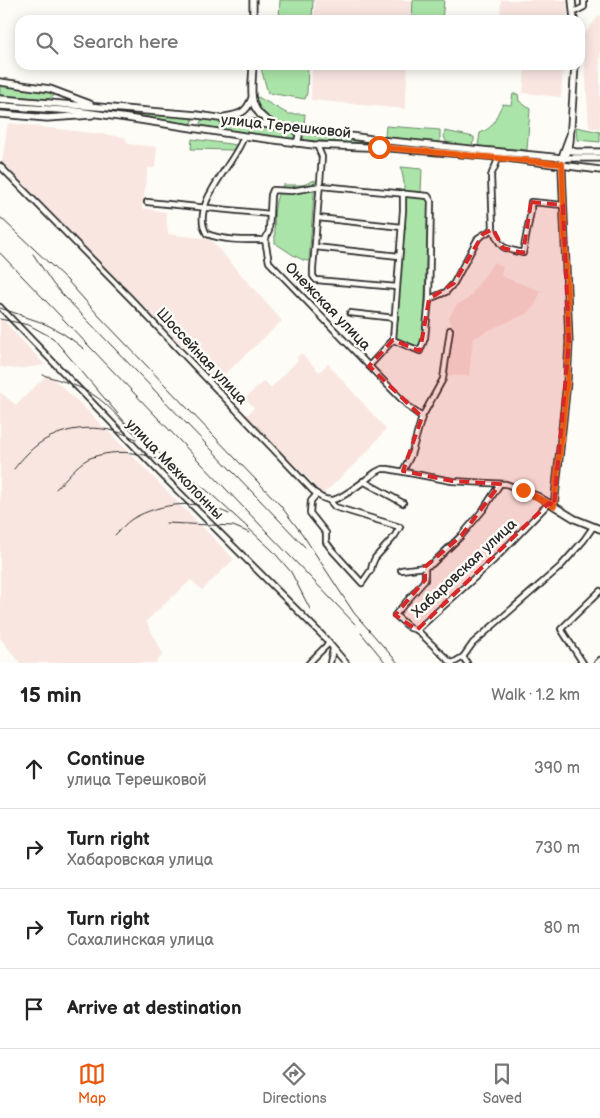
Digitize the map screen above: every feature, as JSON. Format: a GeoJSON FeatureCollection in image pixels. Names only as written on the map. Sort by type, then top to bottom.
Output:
{"type":"FeatureCollection","features":[{"type":"Feature","properties":{"kind":"main road"},"geometry":{"type":"LineString","coordinates":[[253,15],[254,0]]}},
{"type":"Feature","properties":{"kind":"main road"},"geometry":{"type":"LineString","coordinates":[[572,0],[574,12]]}},
{"type":"Feature","properties":{"kind":"main road"},"geometry":{"type":"LineString","coordinates":[[253,70],[252,98],[254,108],[264,119],[276,125]]}},
{"type":"Feature","properties":{"kind":"main road"},"geometry":{"type":"LineString","coordinates":[[562,161],[569,149],[575,70]]}},
{"type":"Feature","properties":{"kind":"main road"},"geometry":{"type":"LineString","coordinates":[[0,82],[55,90],[98,107]]}},
{"type":"Feature","properties":{"kind":"main road"},"geometry":{"type":"LineString","coordinates":[[51,103],[57,97],[55,90]]}},
{"type":"Feature","properties":{"kind":"main road"},"geometry":{"type":"LineString","coordinates":[[220,117],[234,115],[248,109],[252,98]]}},
{"type":"Feature","properties":{"kind":"main road","name":"улица Терешковой"},"geometry":{"type":"LineString","coordinates":[[0,99],[220,117],[379,140],[562,161],[600,170]]}},
{"type":"Feature","properties":{"kind":"main road","name":"улица Терешковой"},"geometry":{"type":"LineString","coordinates":[[0,106],[108,115],[317,145],[379,147],[562,161],[600,158]]}},
{"type":"Feature","properties":{"kind":"main road"},"geometry":{"type":"LineString","coordinates":[[108,115],[109,108]]}},
{"type":"Feature","properties":{"kind":"main road"},"geometry":{"type":"LineString","coordinates":[[47,118],[51,114],[50,109]]}},
{"type":"Feature","properties":{"kind":"main road"},"geometry":{"type":"LineString","coordinates":[[0,114],[47,118],[98,114]]}},
{"type":"Feature","properties":{"kind":"main road"},"geometry":{"type":"LineString","coordinates":[[196,128],[197,115]]}},
{"type":"Feature","properties":{"kind":"main road"},"geometry":{"type":"LineString","coordinates":[[297,128],[299,136],[297,143]]}},
{"type":"Feature","properties":{"kind":"main road"},"geometry":{"type":"LineString","coordinates":[[570,135],[562,161],[569,342],[567,382],[552,504],[575,519],[600,529]]}},
{"type":"Feature","properties":{"kind":"main road"},"geometry":{"type":"LineString","coordinates":[[569,149],[575,152],[600,152]]}},
{"type":"Feature","properties":{"kind":"street"},"geometry":{"type":"LineString","coordinates":[[574,12],[584,7],[584,0]]}},
{"type":"Feature","properties":{"kind":"street"},"geometry":{"type":"LineString","coordinates":[[244,136],[242,145],[227,165],[204,208],[202,221],[207,234],[238,240],[265,240]]}},
{"type":"Feature","properties":{"kind":"street"},"geometry":{"type":"LineString","coordinates":[[317,145],[322,157],[313,276],[316,280],[396,287]]}},
{"type":"Feature","properties":{"kind":"street"},"geometry":{"type":"LineString","coordinates":[[498,157],[497,165],[492,171],[491,176],[493,229],[503,248],[523,253],[531,211],[530,202],[563,205]]}},
{"type":"Feature","properties":{"kind":"street","name":"Шоссейная улица"},"geometry":{"type":"LineString","coordinates":[[0,166],[130,298],[317,494],[329,500],[335,507],[400,527],[394,537],[375,558],[367,578],[362,583],[326,542],[326,533],[310,513],[311,501],[317,494]]}},
{"type":"Feature","properties":{"kind":"street"},"geometry":{"type":"LineString","coordinates":[[321,186],[403,193],[428,196],[430,198],[429,299],[425,338],[420,351],[393,340]]}},
{"type":"Feature","properties":{"kind":"street","name":"Онежская улица"},"geometry":{"type":"LineString","coordinates":[[321,186],[291,191],[273,190],[269,231],[265,240],[269,262],[410,408],[422,417]]}},
{"type":"Feature","properties":{"kind":"street"},"geometry":{"type":"LineString","coordinates":[[369,366],[393,340],[403,193]]}},
{"type":"Feature","properties":{"kind":"street"},"geometry":{"type":"LineString","coordinates":[[147,202],[270,214]]}},
{"type":"Feature","properties":{"kind":"street"},"geometry":{"type":"LineString","coordinates":[[318,218],[402,227]]}},
{"type":"Feature","properties":{"kind":"street"},"geometry":{"type":"LineString","coordinates":[[429,299],[446,292],[454,283],[478,238],[493,229]]}},
{"type":"Feature","properties":{"kind":"street"},"geometry":{"type":"LineString","coordinates":[[315,247],[399,256]]}},
{"type":"Feature","properties":{"kind":"street","name":"улица Мехколонны"},"geometry":{"type":"LineString","coordinates":[[0,306],[163,476],[310,623],[346,663]]}},
{"type":"Feature","properties":{"kind":"street"},"geometry":{"type":"LineString","coordinates":[[350,313],[395,318]]}},
{"type":"Feature","properties":{"kind":"street"},"geometry":{"type":"LineString","coordinates":[[403,471],[411,455],[422,417],[443,379],[450,330]]}},
{"type":"Feature","properties":{"kind":"street"},"geometry":{"type":"LineString","coordinates":[[329,500],[338,498],[382,469],[403,471],[452,481],[516,487],[552,504]]}},
{"type":"Feature","properties":{"kind":"street"},"geometry":{"type":"LineString","coordinates":[[363,481],[403,503]]}},
{"type":"Feature","properties":{"kind":"street"},"geometry":{"type":"LineString","coordinates":[[401,570],[425,567],[432,564],[461,536],[483,510],[500,484]]}},
{"type":"Feature","properties":{"kind":"street","name":"Хабаровская улица"},"geometry":{"type":"LineString","coordinates":[[417,630],[552,504]]}},
{"type":"Feature","properties":{"kind":"street"},"geometry":{"type":"LineString","coordinates":[[425,567],[425,580],[395,615],[410,628],[417,630],[453,663],[462,657],[473,643],[560,567],[593,527]]}},
{"type":"Feature","properties":{"kind":"street"},"geometry":{"type":"LineString","coordinates":[[583,663],[561,629],[600,591]]}},
{"type":"Feature","properties":{"kind":"street"},"geometry":{"type":"LineString","coordinates":[[309,663],[329,643]]}},
{"type":"Feature","properties":{"kind":"street"},"geometry":{"type":"LineString","coordinates":[[330,663],[333,649]]}},
{"type":"Feature","properties":{"kind":"street"},"geometry":{"type":"LineString","coordinates":[[462,657],[466,663]]}},
{"type":"Feature","properties":{"kind":"street"},"geometry":{"type":"LineString","coordinates":[[597,663],[600,660]]}},
{"type":"Feature","properties":{"kind":"highlighted area"},"geometry":{"type":"Polygon","coordinates":[[[531,202],[563,205],[569,342],[554,506],[549,503],[417,630],[395,615],[425,580],[425,567],[461,536],[500,484],[452,481],[403,471],[422,417],[369,366],[393,340],[420,351],[429,299],[454,283],[483,234],[493,229],[503,248],[523,253],[531,202]]]}},
{"type":"Feature","properties":{"kind":"shaded area"},"geometry":{"type":"Polygon","coordinates":[[[315,0],[412,0],[411,15],[314,15],[315,0]]]}},
{"type":"Feature","properties":{"kind":"shaded area"},"geometry":{"type":"Polygon","coordinates":[[[501,0],[567,0],[568,15],[500,15],[501,0]]]}},
{"type":"Feature","properties":{"kind":"shaded area"},"geometry":{"type":"Polygon","coordinates":[[[600,14],[600,129],[589,127],[585,33],[600,14]]]}},
{"type":"Feature","properties":{"kind":"shaded area"},"geometry":{"type":"Polygon","coordinates":[[[312,70],[408,70],[405,109],[311,100],[312,70]]]}},
{"type":"Feature","properties":{"kind":"shaded area"},"geometry":{"type":"Polygon","coordinates":[[[525,70],[563,70],[561,97],[523,93],[525,70]]]}},
{"type":"Feature","properties":{"kind":"shaded area"},"geometry":{"type":"Polygon","coordinates":[[[8,123],[125,137],[128,144],[157,147],[155,168],[148,168],[142,208],[166,212],[168,234],[210,239],[282,321],[217,381],[2,162],[8,123]]]}},
{"type":"Feature","properties":{"kind":"shaded area"},"geometry":{"type":"Polygon","coordinates":[[[494,262],[503,267],[501,276],[541,291],[534,307],[528,313],[473,339],[469,376],[446,375],[452,333],[451,322],[448,320],[456,305],[468,299],[494,262]]]}},
{"type":"Feature","properties":{"kind":"shaded area"},"geometry":{"type":"Polygon","coordinates":[[[0,320],[3,320],[45,365],[17,369],[0,367],[0,320]]]}},
{"type":"Feature","properties":{"kind":"shaded area"},"geometry":{"type":"Polygon","coordinates":[[[301,353],[319,372],[328,364],[386,429],[367,452],[323,494],[246,416],[254,408],[245,398],[264,381],[271,388],[298,360],[296,358],[301,353]]]}},
{"type":"Feature","properties":{"kind":"shaded area"},"geometry":{"type":"Polygon","coordinates":[[[48,374],[82,405],[234,559],[202,590],[191,580],[146,621],[163,654],[156,663],[20,663],[0,638],[0,392],[16,405],[48,374]]]}},
{"type":"Feature","properties":{"kind":"green space"},"geometry":{"type":"Polygon","coordinates":[[[280,0],[313,0],[312,15],[279,15],[280,0]]]}},
{"type":"Feature","properties":{"kind":"green space"},"geometry":{"type":"Polygon","coordinates":[[[413,0],[444,0],[442,15],[412,15],[413,0]]]}},
{"type":"Feature","properties":{"kind":"green space"},"geometry":{"type":"Polygon","coordinates":[[[261,70],[308,70],[305,99],[268,93],[261,70]]]}},
{"type":"Feature","properties":{"kind":"green space"},"geometry":{"type":"Polygon","coordinates":[[[0,84],[50,91],[54,96],[48,99],[0,95],[0,84]]]}},
{"type":"Feature","properties":{"kind":"green space"},"geometry":{"type":"Polygon","coordinates":[[[513,94],[518,94],[519,101],[530,109],[527,150],[478,146],[480,133],[490,127],[503,104],[511,105],[513,94]]]}},
{"type":"Feature","properties":{"kind":"green space"},"geometry":{"type":"Polygon","coordinates":[[[258,97],[288,114],[305,114],[304,126],[281,123],[267,118],[258,107],[256,99],[258,97]]]}},
{"type":"Feature","properties":{"kind":"green space"},"geometry":{"type":"Polygon","coordinates":[[[120,112],[189,117],[193,120],[192,123],[188,124],[120,112]]]}},
{"type":"Feature","properties":{"kind":"green space"},"geometry":{"type":"Polygon","coordinates":[[[202,118],[291,131],[295,134],[294,138],[290,139],[205,127],[200,124],[202,118]]]}},
{"type":"Feature","properties":{"kind":"green space"},"geometry":{"type":"Polygon","coordinates":[[[386,126],[440,130],[440,143],[385,137],[386,126]]]}},
{"type":"Feature","properties":{"kind":"green space"},"geometry":{"type":"Polygon","coordinates":[[[576,127],[600,132],[600,142],[577,140],[576,127]]]}},
{"type":"Feature","properties":{"kind":"green space"},"geometry":{"type":"Polygon","coordinates":[[[445,131],[474,137],[474,141],[471,146],[447,143],[444,137],[445,131]]]}},
{"type":"Feature","properties":{"kind":"green space"},"geometry":{"type":"Polygon","coordinates":[[[306,132],[399,145],[304,140],[302,136],[306,132]]]}},
{"type":"Feature","properties":{"kind":"green space"},"geometry":{"type":"Polygon","coordinates":[[[192,139],[237,145],[233,150],[191,149],[192,139]]]}},
{"type":"Feature","properties":{"kind":"green space"},"geometry":{"type":"Polygon","coordinates":[[[401,167],[422,169],[421,191],[428,199],[424,327],[419,346],[396,340],[404,205],[404,183],[401,167]]]}},
{"type":"Feature","properties":{"kind":"green space"},"geometry":{"type":"Polygon","coordinates":[[[315,180],[309,261],[293,255],[275,243],[274,213],[279,192],[283,185],[303,185],[315,180]]]}},
{"type":"Feature","properties":{"kind":"railway"},"geometry":{"type":"LineString","coordinates":[[0,217],[67,280],[99,316],[280,505],[303,535],[354,613],[398,663]]}},
{"type":"Feature","properties":{"kind":"railway"},"geometry":{"type":"LineString","coordinates":[[0,253],[356,625]]}},
{"type":"Feature","properties":{"kind":"railway"},"geometry":{"type":"LineString","coordinates":[[33,254],[53,284],[64,296],[305,547]]}},
{"type":"Feature","properties":{"kind":"railway"},"geometry":{"type":"LineString","coordinates":[[0,308],[24,316]]}},
{"type":"Feature","properties":{"kind":"railway"},"geometry":{"type":"LineString","coordinates":[[21,316],[39,321],[55,329],[84,349]]}},
{"type":"Feature","properties":{"kind":"railway"},"geometry":{"type":"LineString","coordinates":[[0,319],[29,325],[53,338],[135,434],[108,406],[92,394],[72,384],[43,375]]}},
{"type":"Feature","properties":{"kind":"railway"},"geometry":{"type":"LineString","coordinates":[[14,469],[38,444],[64,432],[93,428],[122,433],[136,439]]}},
{"type":"Feature","properties":{"kind":"railway"},"geometry":{"type":"LineString","coordinates":[[135,434],[210,493],[272,550],[291,572],[310,609]]}},
{"type":"Feature","properties":{"kind":"railway"},"geometry":{"type":"LineString","coordinates":[[56,489],[79,465],[97,456],[125,452],[145,455],[162,461]]}},
{"type":"Feature","properties":{"kind":"railway"},"geometry":{"type":"LineString","coordinates":[[115,535],[132,519],[155,509],[168,506],[180,504],[205,506],[229,514]]}},
{"type":"Feature","properties":{"kind":"railway"},"geometry":{"type":"LineString","coordinates":[[166,523],[233,526],[250,533]]}},
{"type":"Feature","properties":{"kind":"railway"},"geometry":{"type":"LineString","coordinates":[[361,633],[386,663]]}},
{"type":"Feature","properties":{"kind":"route"},"geometry":{"type":"LineString","coordinates":[[379,147],[562,164],[569,342],[567,382],[554,506],[538,496],[523,490]]}}]}
